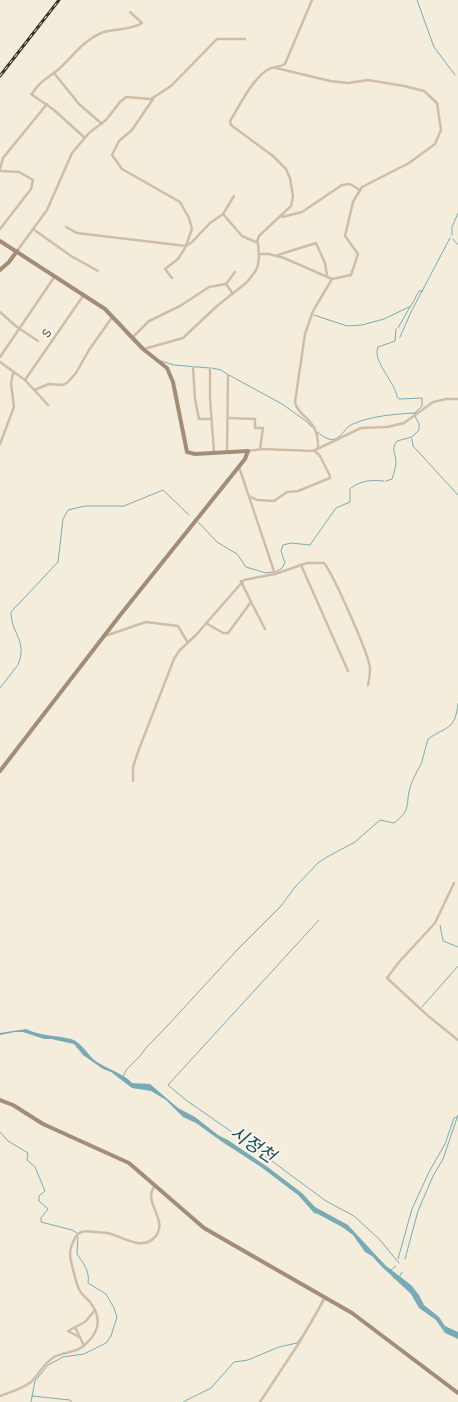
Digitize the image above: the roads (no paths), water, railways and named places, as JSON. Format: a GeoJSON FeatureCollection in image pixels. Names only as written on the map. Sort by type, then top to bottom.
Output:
{"type":"FeatureCollection","features":[{"type":"Feature","properties":{"kind":"street"},"geometry":{"type":"LineString","coordinates":[[143,349],[181,339],[202,322],[217,306],[246,284],[258,264],[257,242],[260,236],[281,218],[291,206],[294,197],[288,172],[273,156],[230,123],[248,92],[260,76],[268,70],[285,64],[312,0]]}},
{"type":"Feature","properties":{"kind":"street"},"geometry":{"type":"LineString","coordinates":[[85,138],[47,104],[31,93],[37,85],[54,73],[81,46],[93,38],[104,32],[131,28],[142,23],[130,12]]}},
{"type":"Feature","properties":{"kind":"street"},"geometry":{"type":"LineString","coordinates":[[172,278],[165,269],[178,259],[186,246],[192,229],[190,218],[182,203],[122,169],[112,155],[119,141],[137,123],[154,98],[171,86],[217,40],[245,39]]}},
{"type":"Feature","properties":{"kind":"street"},"geometry":{"type":"LineString","coordinates":[[259,254],[277,256],[332,279],[351,276],[358,251],[345,236],[353,204],[360,190],[368,183],[409,163],[434,146],[441,130],[437,103],[424,91],[368,80],[338,83],[276,68]]}},
{"type":"Feature","properties":{"kind":"street"},"geometry":{"type":"LineString","coordinates":[[54,73],[79,104],[102,124]]}},
{"type":"Feature","properties":{"kind":"street"},"geometry":{"type":"LineString","coordinates":[[0,270],[9,262],[50,204],[72,153],[85,138],[102,124],[126,97],[154,98]]}},
{"type":"Feature","properties":{"kind":"street"},"geometry":{"type":"LineString","coordinates":[[0,230],[31,189],[32,180],[19,172],[0,170],[3,158],[47,104]]}},
{"type":"Feature","properties":{"kind":"street"},"geometry":{"type":"LineString","coordinates":[[281,218],[302,212],[342,185],[350,184],[360,190]]}},
{"type":"Feature","properties":{"kind":"street"},"geometry":{"type":"LineString","coordinates":[[66,227],[78,234],[186,246],[210,222],[223,214],[234,196]]}},
{"type":"Feature","properties":{"kind":"street"},"geometry":{"type":"LineString","coordinates":[[223,214],[242,236],[257,242]]}},
{"type":"Feature","properties":{"kind":"street"},"geometry":{"type":"LineString","coordinates":[[33,229],[71,256],[98,271]]}},
{"type":"Feature","properties":{"kind":"street"},"geometry":{"type":"LineString","coordinates":[[0,241],[105,309],[143,349],[170,372],[174,382],[186,451],[192,454],[260,449],[314,450],[361,428],[387,427],[404,423],[433,402],[458,398]]}},
{"type":"Feature","properties":{"kind":"street"},"geometry":{"type":"LineString","coordinates":[[277,256],[316,243],[325,263],[327,276]]}},
{"type":"Feature","properties":{"kind":"street"},"geometry":{"type":"LineString","coordinates":[[132,338],[149,321],[180,306],[209,287],[226,284],[235,272]]}},
{"type":"Feature","properties":{"kind":"street"},"geometry":{"type":"LineString","coordinates":[[0,357],[56,276]]}},
{"type":"Feature","properties":{"kind":"street"},"geometry":{"type":"LineString","coordinates":[[318,447],[315,427],[298,408],[296,402],[305,334],[313,311],[332,279]]}},
{"type":"Feature","properties":{"kind":"street"},"geometry":{"type":"LineString","coordinates":[[226,284],[233,294]]}},
{"type":"Feature","properties":{"kind":"street","name":"s"},"geometry":{"type":"LineString","coordinates":[[26,380],[83,296]]}},
{"type":"Feature","properties":{"kind":"street"},"geometry":{"type":"LineString","coordinates":[[0,312],[38,341]]}},
{"type":"Feature","properties":{"kind":"street"},"geometry":{"type":"LineString","coordinates":[[34,390],[49,384],[63,385],[68,382],[76,373],[89,350],[113,316]]}},
{"type":"Feature","properties":{"kind":"street"},"geometry":{"type":"LineString","coordinates":[[0,362],[13,373],[26,380],[42,401],[48,405]]}},
{"type":"Feature","properties":{"kind":"street"},"geometry":{"type":"LineString","coordinates":[[193,367],[195,399],[200,419],[212,419]]}},
{"type":"Feature","properties":{"kind":"street"},"geometry":{"type":"LineString","coordinates":[[210,369],[214,452]]}},
{"type":"Feature","properties":{"kind":"street"},"geometry":{"type":"LineString","coordinates":[[0,444],[14,407],[11,384],[13,373]]}},
{"type":"Feature","properties":{"kind":"street"},"geometry":{"type":"LineString","coordinates":[[227,452],[228,375]]}},
{"type":"Feature","properties":{"kind":"street"},"geometry":{"type":"LineString","coordinates":[[228,418],[255,419],[255,428],[262,428],[260,449]]}},
{"type":"Feature","properties":{"kind":"street"},"geometry":{"type":"LineString","coordinates":[[249,496],[258,500],[274,501],[287,492],[298,491],[330,478],[322,460],[314,450]]}},
{"type":"Feature","properties":{"kind":"street"},"geometry":{"type":"LineString","coordinates":[[0,771],[247,457],[248,451]]}},
{"type":"Feature","properties":{"kind":"street"},"geometry":{"type":"LineString","coordinates":[[239,466],[274,574]]}},
{"type":"Feature","properties":{"kind":"street"},"geometry":{"type":"LineString","coordinates":[[133,781],[134,762],[176,654],[206,623],[241,581],[274,574],[301,565],[322,562],[327,566],[352,619],[366,656],[370,668],[368,685]]}},
{"type":"Feature","properties":{"kind":"street"},"geometry":{"type":"LineString","coordinates":[[301,565],[348,670]]}},
{"type":"Feature","properties":{"kind":"street"},"geometry":{"type":"LineString","coordinates":[[241,581],[265,629]]}},
{"type":"Feature","properties":{"kind":"street"},"geometry":{"type":"LineString","coordinates":[[206,623],[222,634],[228,633],[251,602]]}},
{"type":"Feature","properties":{"kind":"street"},"geometry":{"type":"LineString","coordinates":[[105,636],[149,622],[178,626],[188,643]]}},
{"type":"Feature","properties":{"kind":"street"},"geometry":{"type":"LineString","coordinates":[[454,883],[436,923],[405,955],[387,978],[427,1015],[458,1040]]}},
{"type":"Feature","properties":{"kind":"street"},"geometry":{"type":"LineString","coordinates":[[0,1100],[43,1124],[134,1166],[190,1218],[207,1230],[361,1319],[458,1394]]}},
{"type":"Feature","properties":{"kind":"street"},"geometry":{"type":"LineString","coordinates":[[0,1396],[19,1389],[30,1382],[43,1365],[55,1357],[84,1346],[94,1335],[98,1328],[98,1318],[95,1310],[78,1287],[70,1254],[74,1239],[78,1233],[85,1230],[109,1233],[135,1242],[142,1243],[151,1240],[160,1227],[160,1220],[151,1199],[152,1190],[155,1186]]}},
{"type":"Feature","properties":{"kind":"street"},"geometry":{"type":"LineString","coordinates":[[260,1402],[299,1343],[325,1298]]}},
{"type":"Feature","properties":{"kind":"street"},"geometry":{"type":"LineString","coordinates":[[79,1336],[68,1330],[87,1320],[95,1310]]}},
{"type":"Feature","properties":{"kind":"street"},"geometry":{"type":"LineString","coordinates":[[75,1327],[84,1346]]}},
{"type":"Feature","properties":{"kind":"water"},"geometry":{"type":"Polygon","coordinates":[[[26,1029],[75,1041],[97,1062],[121,1074],[132,1083],[150,1084],[178,1108],[195,1117],[218,1135],[269,1168],[302,1193],[315,1207],[348,1225],[385,1265],[411,1285],[424,1305],[439,1317],[445,1326],[458,1332],[458,1339],[445,1333],[436,1320],[419,1308],[411,1294],[393,1279],[372,1256],[365,1252],[353,1235],[342,1227],[315,1214],[298,1195],[261,1167],[196,1123],[183,1117],[166,1100],[151,1091],[132,1088],[111,1072],[103,1069],[83,1055],[74,1044],[44,1039],[23,1032],[0,1035],[0,1033],[26,1029]]]}},
{"type":"Feature","properties":{"kind":"waterway"},"geometry":{"type":"LineString","coordinates":[[417,0],[434,47],[455,75]]}},
{"type":"Feature","properties":{"kind":"waterway"},"geometry":{"type":"LineString","coordinates":[[452,235],[452,227],[458,213]]}},
{"type":"Feature","properties":{"kind":"waterway"},"geometry":{"type":"LineString","coordinates":[[400,337],[450,238]]}},
{"type":"Feature","properties":{"kind":"waterway"},"geometry":{"type":"LineString","coordinates":[[453,239],[458,245]]}},
{"type":"Feature","properties":{"kind":"waterway"},"geometry":{"type":"LineString","coordinates":[[314,315],[347,326],[362,325],[384,319],[411,306],[419,291],[423,291]]}},
{"type":"Feature","properties":{"kind":"waterway"},"geometry":{"type":"LineString","coordinates":[[398,328],[410,307]]}},
{"type":"Feature","properties":{"kind":"waterway"},"geometry":{"type":"LineString","coordinates":[[396,329],[395,341],[378,347],[378,359],[399,399],[422,398],[422,406],[414,414]]}},
{"type":"Feature","properties":{"kind":"waterway"},"geometry":{"type":"LineString","coordinates":[[161,361],[174,365],[210,368]]}},
{"type":"Feature","properties":{"kind":"waterway"},"geometry":{"type":"LineString","coordinates":[[212,368],[227,374]]}},
{"type":"Feature","properties":{"kind":"waterway"},"geometry":{"type":"LineString","coordinates":[[229,375],[282,404],[312,427]]}},
{"type":"Feature","properties":{"kind":"waterway"},"geometry":{"type":"LineString","coordinates":[[317,432],[328,439],[335,439],[350,425],[360,421],[383,416],[415,413]]}},
{"type":"Feature","properties":{"kind":"waterway"},"geometry":{"type":"LineString","coordinates":[[386,481],[392,479],[395,470],[395,444],[397,441],[412,437],[419,430],[419,424],[415,416]]}},
{"type":"Feature","properties":{"kind":"waterway"},"geometry":{"type":"LineString","coordinates":[[412,439],[413,446],[458,495]]}},
{"type":"Feature","properties":{"kind":"waterway"},"geometry":{"type":"LineString","coordinates":[[351,488],[367,481],[384,481]]}},
{"type":"Feature","properties":{"kind":"waterway"},"geometry":{"type":"LineString","coordinates":[[276,572],[285,563],[281,551],[283,545],[291,543],[310,545],[336,508],[350,502],[350,489]]}},
{"type":"Feature","properties":{"kind":"waterway"},"geometry":{"type":"LineString","coordinates":[[18,665],[21,649],[11,612],[58,562],[63,519],[68,510],[85,506],[124,506],[163,490],[189,515]]}},
{"type":"Feature","properties":{"kind":"waterway"},"geometry":{"type":"LineString","coordinates":[[198,522],[217,542],[237,554],[246,567],[266,573],[273,572]]}},
{"type":"Feature","properties":{"kind":"waterway"},"geometry":{"type":"LineString","coordinates":[[0,688],[17,666]]}},
{"type":"Feature","properties":{"kind":"waterway"},"geometry":{"type":"LineString","coordinates":[[422,761],[428,739],[452,723],[457,712],[458,703]]}},
{"type":"Feature","properties":{"kind":"waterway"},"geometry":{"type":"LineString","coordinates":[[123,1077],[126,1070],[146,1048],[237,950],[281,906],[295,887],[318,863],[355,842],[380,820],[394,823],[400,818],[406,811],[411,785],[422,762]]}},
{"type":"Feature","properties":{"kind":"waterway","name":"시정천"},"geometry":{"type":"LineString","coordinates":[[239,1137],[168,1085],[319,920]]}},
{"type":"Feature","properties":{"kind":"waterway"},"geometry":{"type":"LineString","coordinates":[[440,925],[443,941],[458,947]]}},
{"type":"Feature","properties":{"kind":"waterway"},"geometry":{"type":"LineString","coordinates":[[422,1007],[458,966]]}},
{"type":"Feature","properties":{"kind":"waterway"},"geometry":{"type":"LineString","coordinates":[[405,1259],[418,1211],[433,1176],[443,1159],[458,1115]]}},
{"type":"Feature","properties":{"kind":"waterway"},"geometry":{"type":"LineString","coordinates":[[398,1259],[412,1209],[429,1172],[445,1144],[454,1118],[457,1117]]}},
{"type":"Feature","properties":{"kind":"waterway"},"geometry":{"type":"LineString","coordinates":[[0,1132],[8,1141],[28,1153],[27,1160],[35,1167],[45,1191],[39,1196],[39,1201],[48,1209],[41,1218],[41,1222],[77,1233]]}},
{"type":"Feature","properties":{"kind":"waterway","name":"시정천"},"geometry":{"type":"LineString","coordinates":[[242,1139],[326,1201],[354,1216],[380,1240],[399,1263]]}},
{"type":"Feature","properties":{"kind":"waterway"},"geometry":{"type":"LineString","coordinates":[[31,1402],[35,1381],[48,1365],[63,1357],[84,1354],[106,1343],[111,1336],[117,1317],[106,1294],[88,1283],[87,1271],[77,1254],[78,1237]]}},
{"type":"Feature","properties":{"kind":"waterway"},"geometry":{"type":"LineString","coordinates":[[391,1270],[396,1266]]}},
{"type":"Feature","properties":{"kind":"waterway"},"geometry":{"type":"LineString","coordinates":[[400,1276],[402,1272]]}},
{"type":"Feature","properties":{"kind":"waterway"},"geometry":{"type":"LineString","coordinates":[[319,1307],[323,1299]]}},
{"type":"Feature","properties":{"kind":"waterway"},"geometry":{"type":"LineString","coordinates":[[183,1402],[211,1388],[234,1362],[248,1360],[279,1347],[297,1343],[302,1336]]}},
{"type":"Feature","properties":{"kind":"waterway"},"geometry":{"type":"LineString","coordinates":[[32,1396],[70,1400],[72,1402]]}},
{"type":"Feature","properties":{"kind":"railway"},"geometry":{"type":"LineString","coordinates":[[0,76],[59,0]]}}]}
